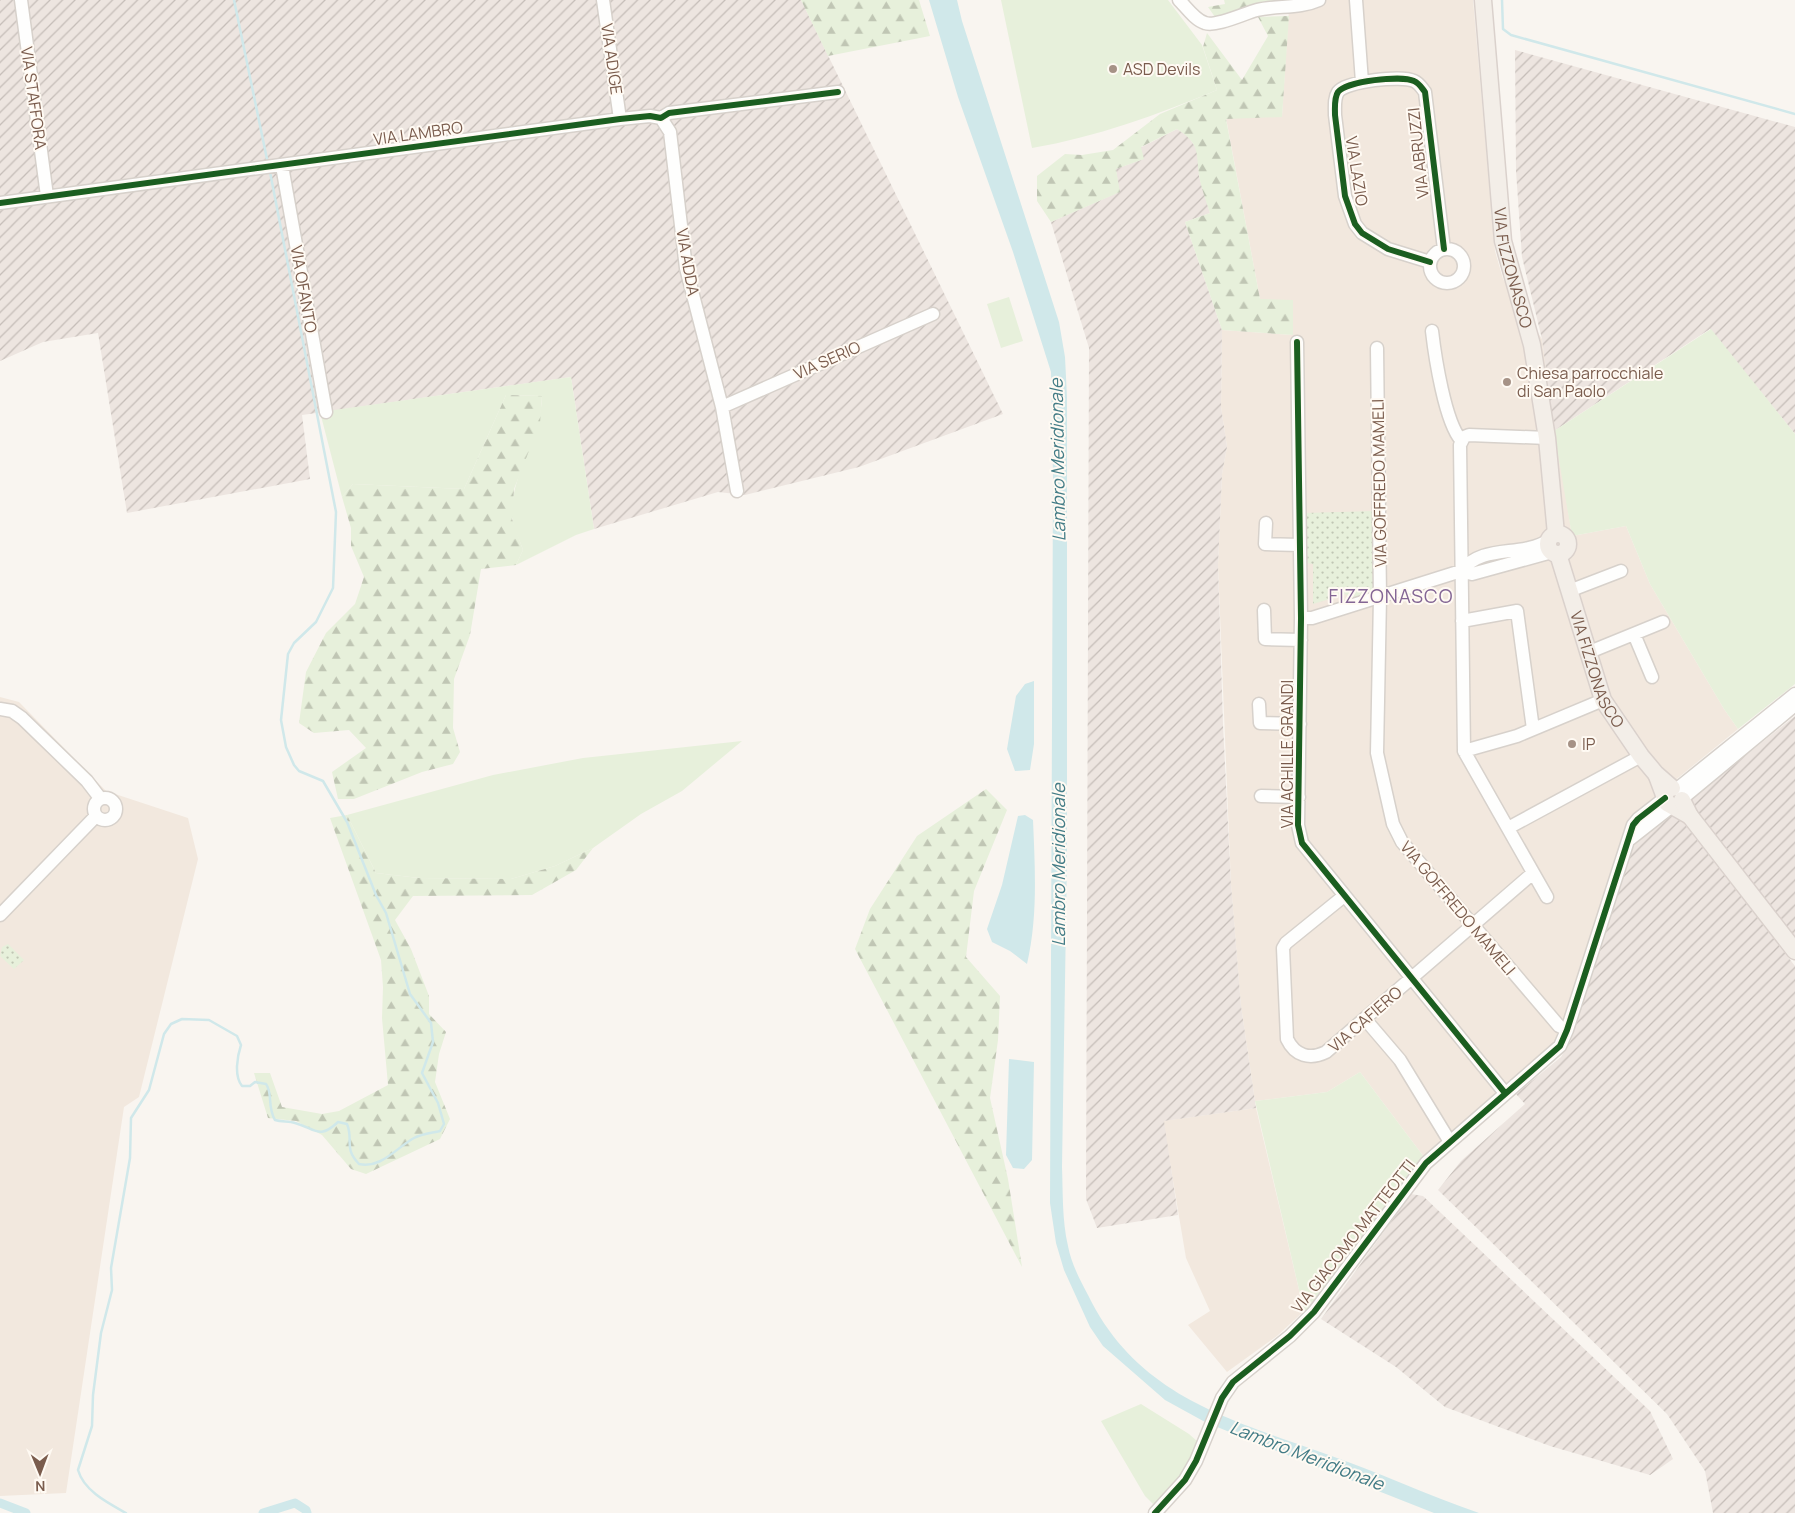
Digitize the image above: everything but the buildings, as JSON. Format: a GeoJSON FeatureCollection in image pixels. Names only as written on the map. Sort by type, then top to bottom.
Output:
{"type":"FeatureCollection","features":[{"type":"Feature","properties":{"kind":"main road","name":"VIA FIZZONASCO"},"geometry":{"type":"LineString","coordinates":[[1483,0],[1503,241],[1532,345],[1547,438],[1554,545],[1603,700],[1641,756],[1795,951]]}},
{"type":"Feature","properties":{"kind":"street","name":"VIA STAFFORA"},"geometry":{"type":"LineString","coordinates":[[21,0],[47,196]]}},
{"type":"Feature","properties":{"kind":"street","name":"VIA ADIGE"},"geometry":{"type":"LineString","coordinates":[[603,0],[620,119]]}},
{"type":"Feature","properties":{"kind":"street"},"geometry":{"type":"LineString","coordinates":[[1179,0],[1198,19],[1209,24],[1257,10],[1301,6],[1318,0]]}},
{"type":"Feature","properties":{"kind":"street"},"geometry":{"type":"LineString","coordinates":[[1356,0],[1362,82]]}},
{"type":"Feature","properties":{"kind":"street","name":"VIA ABRUZZI"},"geometry":{"type":"LineString","coordinates":[[1362,82],[1408,79],[1415,81],[1425,92],[1444,249]]}},
{"type":"Feature","properties":{"kind":"street","name":"VIA LAZIO"},"geometry":{"type":"LineString","coordinates":[[1362,82],[1348,84],[1340,89],[1335,101],[1344,196],[1349,212],[1362,233],[1376,243],[1430,262]]}},
{"type":"Feature","properties":{"kind":"street","name":"VIA LAMBRO"},"geometry":{"type":"LineString","coordinates":[[0,203],[620,119],[650,116],[661,118],[669,113],[838,92]]}},
{"type":"Feature","properties":{"kind":"street","name":"VIA ADDA"},"geometry":{"type":"LineString","coordinates":[[661,118],[668,127],[671,137],[686,268],[722,406],[737,491]]}},
{"type":"Feature","properties":{"kind":"street","name":"VIA OFANTO"},"geometry":{"type":"LineString","coordinates":[[279,166],[326,412]]}},
{"type":"Feature","properties":{"kind":"street"},"geometry":{"type":"LineString","coordinates":[[1444,249],[1457,252],[1461,257],[1464,269],[1456,280],[1443,283],[1437,280],[1430,269],[1430,262],[1438,252],[1444,249]]}},
{"type":"Feature","properties":{"kind":"street","name":"VIA SERIO"},"geometry":{"type":"LineString","coordinates":[[722,406],[933,314]]}},
{"type":"Feature","properties":{"kind":"street"},"geometry":{"type":"LineString","coordinates":[[1432,331],[1445,400],[1454,432],[1461,440],[1464,751],[1547,897]]}},
{"type":"Feature","properties":{"kind":"street","name":"VIA ACHILLE GRANDI"},"geometry":{"type":"LineString","coordinates":[[1297,342],[1301,618],[1298,824],[1302,843],[1410,979],[1505,1093]]}},
{"type":"Feature","properties":{"kind":"street","name":"VIA GOFFREDO MAMELI"},"geometry":{"type":"LineString","coordinates":[[1377,348],[1380,597],[1377,754],[1393,824],[1402,842],[1472,925],[1559,1026],[1567,1030]]}},
{"type":"Feature","properties":{"kind":"street"},"geometry":{"type":"LineString","coordinates":[[1461,440],[1469,435],[1547,438]]}},
{"type":"Feature","properties":{"kind":"street"},"geometry":{"type":"LineString","coordinates":[[1266,523],[1266,544],[1300,545]]}},
{"type":"Feature","properties":{"kind":"street"},"geometry":{"type":"LineString","coordinates":[[1301,618],[1312,618],[1462,571],[1470,560],[1509,550],[1527,550],[1554,545]]}},
{"type":"Feature","properties":{"kind":"street"},"geometry":{"type":"LineString","coordinates":[[1569,591],[1622,571]]}},
{"type":"Feature","properties":{"kind":"street"},"geometry":{"type":"LineString","coordinates":[[1264,610],[1265,639],[1301,640]]}},
{"type":"Feature","properties":{"kind":"street"},"geometry":{"type":"LineString","coordinates":[[1462,621],[1517,611],[1533,729]]}},
{"type":"Feature","properties":{"kind":"street"},"geometry":{"type":"LineString","coordinates":[[1588,653],[1663,622]]}},
{"type":"Feature","properties":{"kind":"street"},"geometry":{"type":"LineString","coordinates":[[1634,634],[1652,677]]}},
{"type":"Feature","properties":{"kind":"street"},"geometry":{"type":"LineString","coordinates":[[1750,735],[1795,694]]}},
{"type":"Feature","properties":{"kind":"street"},"geometry":{"type":"LineString","coordinates":[[1464,751],[1533,729],[1603,700]]}},
{"type":"Feature","properties":{"kind":"street"},"geometry":{"type":"LineString","coordinates":[[1260,704],[1260,723],[1300,724]]}},
{"type":"Feature","properties":{"kind":"street"},"geometry":{"type":"LineString","coordinates":[[1750,735],[1795,705]]}},
{"type":"Feature","properties":{"kind":"street"},"geometry":{"type":"LineString","coordinates":[[0,709],[12,711],[22,718],[87,781],[100,798]]}},
{"type":"Feature","properties":{"kind":"street","name":"VIA GIACOMO MATTEOTTI"},"geometry":{"type":"LineString","coordinates":[[1155,1513],[1185,1480],[1196,1461],[1217,1410],[1233,1382],[1290,1336],[1314,1312],[1416,1176],[1450,1142],[1560,1046],[1567,1030],[1633,826],[1638,819],[1674,797],[1750,735]]}},
{"type":"Feature","properties":{"kind":"street"},"geometry":{"type":"LineString","coordinates":[[1508,828],[1641,756]]}},
{"type":"Feature","properties":{"kind":"street"},"geometry":{"type":"LineString","coordinates":[[1261,796],[1298,796]]}},
{"type":"Feature","properties":{"kind":"street"},"geometry":{"type":"LineString","coordinates":[[96,816],[94,806],[100,798]]}},
{"type":"Feature","properties":{"kind":"street"},"geometry":{"type":"LineString","coordinates":[[96,816],[105,820],[111,818],[115,812],[114,802],[108,798],[100,798]]}},
{"type":"Feature","properties":{"kind":"street"},"geometry":{"type":"LineString","coordinates":[[0,916],[96,816]]}},
{"type":"Feature","properties":{"kind":"street","name":"VIA CAFIERO"},"geometry":{"type":"LineString","coordinates":[[1344,896],[1286,943],[1283,948],[1288,1039],[1295,1051],[1303,1056],[1319,1056],[1326,1052],[1533,873]]}},
{"type":"Feature","properties":{"kind":"street"},"geometry":{"type":"LineString","coordinates":[[1365,1018],[1400,1060],[1450,1142]]}},
{"type":"Feature","properties":{"kind":"shaded area"},"geometry":{"type":"Polygon","coordinates":[[[0,0],[801,0],[1003,414],[859,467],[745,495],[718,492],[594,529],[571,377],[302,415],[310,479],[127,513],[98,333],[43,342],[0,361],[0,0]]]}},
{"type":"Feature","properties":{"kind":"shaded area"},"geometry":{"type":"Polygon","coordinates":[[[1286,0],[1473,0],[1495,251],[1503,279],[1542,339],[1572,536],[1626,526],[1650,584],[1724,709],[1738,729],[1630,817],[1559,1040],[1424,1157],[1360,1072],[1327,1092],[1255,1101],[1241,1006],[1231,885],[1218,565],[1222,474],[1227,447],[1221,407],[1222,330],[1293,335],[1260,299],[1226,118],[1282,116],[1289,8],[1286,0]]]}},
{"type":"Feature","properties":{"kind":"shaded area"},"geometry":{"type":"Polygon","coordinates":[[[1515,50],[1795,127],[1795,434],[1710,329],[1554,431],[1542,339],[1522,257],[1516,171],[1515,50]]]}},
{"type":"Feature","properties":{"kind":"shaded area"},"geometry":{"type":"Polygon","coordinates":[[[1177,129],[1188,136],[1198,151],[1199,176],[1210,213],[1185,222],[1222,330],[1221,407],[1227,447],[1222,474],[1218,565],[1223,725],[1231,885],[1241,1006],[1256,1108],[1164,1121],[1178,1215],[1097,1228],[1086,1199],[1089,348],[1051,222],[1119,192],[1116,169],[1143,159],[1140,148],[1177,129]]]}},
{"type":"Feature","properties":{"kind":"shaded area"},"geometry":{"type":"Polygon","coordinates":[[[0,697],[19,702],[106,791],[188,818],[198,859],[139,1097],[124,1107],[66,1493],[0,1496],[0,697]]]}},
{"type":"Feature","properties":{"kind":"shaded area"},"geometry":{"type":"Polygon","coordinates":[[[1795,716],[1795,940],[1690,806],[1689,800],[1795,716]]]}},
{"type":"Feature","properties":{"kind":"shaded area"},"geometry":{"type":"Polygon","coordinates":[[[1676,813],[1795,966],[1795,1513],[1713,1513],[1705,1471],[1667,1414],[1438,1190],[1461,1161],[1525,1104],[1516,1094],[1561,1057],[1571,1040],[1633,842],[1668,814],[1676,813]]]}},
{"type":"Feature","properties":{"kind":"shaded area"},"geometry":{"type":"Polygon","coordinates":[[[1256,1108],[1304,1311],[1277,1336],[1227,1372],[1188,1325],[1210,1311],[1186,1258],[1163,1121],[1256,1108]]]}},
{"type":"Feature","properties":{"kind":"shaded area"},"geometry":{"type":"Polygon","coordinates":[[[1411,1194],[1423,1196],[1650,1411],[1673,1459],[1650,1475],[1550,1446],[1445,1407],[1396,1367],[1321,1319],[1411,1194]]]}},
{"type":"Feature","properties":{"kind":"green space"},"geometry":{"type":"Polygon","coordinates":[[[801,0],[919,0],[930,36],[828,56],[801,0]]]}},
{"type":"Feature","properties":{"kind":"green space","name":"ASD Devils"},"geometry":{"type":"Polygon","coordinates":[[[1001,0],[1168,0],[1202,45],[1217,90],[1126,124],[1079,138],[1032,148],[1001,0]]]}},
{"type":"Feature","properties":{"kind":"green space"},"geometry":{"type":"Polygon","coordinates":[[[1224,0],[1286,0],[1287,3],[1215,17],[1208,7],[1225,4],[1224,0]]]}},
{"type":"Feature","properties":{"kind":"green space"},"geometry":{"type":"Polygon","coordinates":[[[1289,16],[1282,117],[1226,119],[1260,299],[1293,300],[1293,335],[1222,330],[1185,222],[1210,213],[1200,180],[1196,149],[1190,139],[1184,134],[1177,129],[1141,147],[1144,159],[1116,169],[1120,192],[1051,222],[1037,201],[1037,176],[1065,154],[1082,155],[1113,150],[1160,114],[1217,90],[1203,47],[1207,33],[1242,80],[1268,36],[1258,17],[1289,16]]]}},
{"type":"Feature","properties":{"kind":"green space"},"geometry":{"type":"Polygon","coordinates":[[[1009,297],[1023,341],[1001,348],[987,304],[1009,297]]]}},
{"type":"Feature","properties":{"kind":"green space"},"geometry":{"type":"Polygon","coordinates":[[[1711,329],[1795,434],[1795,684],[1738,729],[1724,709],[1650,584],[1626,526],[1572,536],[1554,431],[1711,329]]]}},
{"type":"Feature","properties":{"kind":"green space"},"geometry":{"type":"Polygon","coordinates":[[[571,377],[594,529],[576,535],[516,565],[523,550],[512,517],[513,501],[520,471],[537,427],[542,396],[506,395],[464,489],[353,484],[342,497],[320,412],[571,377]]]}},
{"type":"Feature","properties":{"kind":"green space"},"geometry":{"type":"Polygon","coordinates":[[[506,395],[542,396],[540,423],[514,489],[512,519],[523,550],[516,565],[481,569],[470,635],[454,679],[453,728],[460,752],[453,764],[422,772],[354,799],[338,799],[332,772],[366,748],[349,730],[314,733],[299,723],[306,672],[326,633],[355,604],[364,577],[351,546],[351,528],[342,497],[353,484],[464,489],[506,395]]]}},
{"type":"Feature","properties":{"kind":"green space"},"geometry":{"type":"Polygon","coordinates":[[[1373,511],[1374,590],[1350,601],[1346,594],[1313,604],[1313,564],[1305,563],[1305,513],[1373,511]]]}},
{"type":"Feature","properties":{"kind":"green space"},"geometry":{"type":"Polygon","coordinates":[[[742,741],[682,791],[641,814],[593,848],[555,866],[511,879],[419,878],[376,873],[347,815],[493,775],[583,758],[742,741]]]}},
{"type":"Feature","properties":{"kind":"green space"},"geometry":{"type":"Polygon","coordinates":[[[986,789],[1007,810],[974,891],[966,957],[1000,996],[998,1040],[990,1098],[1008,1179],[1022,1267],[855,949],[870,909],[917,836],[986,789]]]}},
{"type":"Feature","properties":{"kind":"green space"},"geometry":{"type":"Polygon","coordinates":[[[347,815],[376,873],[419,878],[511,879],[555,866],[593,848],[576,870],[532,895],[413,896],[395,920],[411,949],[429,996],[429,1014],[446,1032],[439,1054],[435,1082],[450,1119],[440,1139],[366,1174],[351,1169],[322,1135],[296,1121],[268,1118],[254,1073],[270,1073],[282,1107],[322,1114],[339,1111],[388,1085],[382,1018],[383,987],[381,960],[330,818],[347,815]]]}},
{"type":"Feature","properties":{"kind":"green space"},"geometry":{"type":"Polygon","coordinates":[[[8,944],[24,960],[14,969],[0,956],[2,947],[8,944]]]}},
{"type":"Feature","properties":{"kind":"green space"},"geometry":{"type":"Polygon","coordinates":[[[1360,1072],[1424,1157],[1413,1166],[1400,1188],[1315,1305],[1304,1311],[1255,1101],[1327,1092],[1360,1072]]]}},
{"type":"Feature","properties":{"kind":"green space"},"geometry":{"type":"Polygon","coordinates":[[[1141,1404],[1189,1434],[1198,1442],[1181,1478],[1169,1494],[1153,1504],[1145,1496],[1101,1421],[1141,1404]]]}},
{"type":"Feature","properties":{"kind":"water","name":"Lambro Meridionale"},"geometry":{"type":"Polygon","coordinates":[[[929,0],[957,0],[962,21],[1059,322],[1065,357],[1067,397],[1067,859],[1062,1167],[1063,1206],[1069,1252],[1088,1295],[1108,1329],[1132,1358],[1159,1380],[1189,1399],[1221,1415],[1479,1513],[1434,1513],[1205,1422],[1165,1400],[1103,1346],[1090,1327],[1064,1270],[1056,1243],[1050,1203],[1053,478],[1051,372],[1013,252],[958,97],[929,0]]]}},
{"type":"Feature","properties":{"kind":"water"},"geometry":{"type":"Polygon","coordinates":[[[1034,681],[1034,744],[1030,770],[1015,771],[1007,749],[1016,696],[1025,684],[1034,681]]]}},
{"type":"Feature","properties":{"kind":"water"},"geometry":{"type":"Polygon","coordinates":[[[1025,815],[1033,820],[1035,875],[1033,929],[1027,964],[1010,951],[992,942],[987,929],[1002,885],[1018,816],[1025,815]]]}},
{"type":"Feature","properties":{"kind":"water"},"geometry":{"type":"Polygon","coordinates":[[[1009,1059],[1034,1062],[1032,1160],[1024,1169],[1013,1168],[1006,1155],[1009,1059]]]}},
{"type":"Feature","properties":{"kind":"waterway"},"geometry":{"type":"LineString","coordinates":[[234,0],[268,164]]}},
{"type":"Feature","properties":{"kind":"waterway"},"geometry":{"type":"LineString","coordinates":[[1502,0],[1503,29],[1511,35],[1795,114]]}},
{"type":"Feature","properties":{"kind":"waterway"},"geometry":{"type":"LineString","coordinates":[[126,1513],[104,1501],[91,1490],[78,1470],[92,1426],[93,1395],[101,1333],[112,1290],[111,1268],[130,1158],[131,1118],[149,1090],[164,1034],[171,1024],[182,1019],[209,1020],[237,1036],[241,1045],[237,1061],[237,1072],[242,1086],[250,1086],[255,1082],[266,1084],[275,1120],[293,1122],[317,1132],[326,1131],[338,1122],[347,1124],[351,1153],[359,1164],[367,1165],[381,1161],[414,1138],[440,1131],[444,1124],[438,1103],[422,1073],[433,1042],[431,1023],[410,994],[386,913],[376,895],[347,822],[323,781],[299,771],[294,765],[286,747],[281,720],[288,654],[294,643],[316,622],[333,588],[336,512],[270,172]]}},
{"type":"Feature","properties":{"kind":"waterway"},"geometry":{"type":"LineString","coordinates":[[0,1503],[26,1513]]}},
{"type":"Feature","properties":{"kind":"waterway"},"geometry":{"type":"LineString","coordinates":[[263,1513],[295,1503],[306,1510],[307,1513]]}},
{"type":"Feature","properties":{"kind":"cycle path"},"geometry":{"type":"LineString","coordinates":[[1430,262],[1388,249],[1362,233],[1355,224],[1345,196],[1335,115],[1336,97],[1343,88],[1374,80],[1408,79],[1420,85],[1425,92],[1444,249]]}},
{"type":"Feature","properties":{"kind":"cycle path"},"geometry":{"type":"LineString","coordinates":[[0,203],[620,119],[650,116],[661,118],[669,113],[838,92]]}},
{"type":"Feature","properties":{"kind":"cycle path"},"geometry":{"type":"LineString","coordinates":[[1297,342],[1301,618],[1298,825],[1302,843],[1505,1093]]}},
{"type":"Feature","properties":{"kind":"cycle path"},"geometry":{"type":"LineString","coordinates":[[1155,1513],[1185,1480],[1196,1461],[1222,1398],[1233,1382],[1290,1336],[1314,1312],[1426,1163],[1560,1046],[1567,1030],[1633,825],[1665,798]]}},
{"type":"Feature","properties":{"kind":"place","name":"ASD Devils"},"geometry":{"type":"Point","coordinates":[1113,69]}},
{"type":"Feature","properties":{"kind":"place","name":"Chiesa parrocchiale di San Paolo"},"geometry":{"type":"Point","coordinates":[1507,382]}},
{"type":"Feature","properties":{"kind":"place","name":"IP"},"geometry":{"type":"Point","coordinates":[1572,744]}},
{"type":"Feature","properties":{"kind":"district","name":"FIZZONASCO"},"geometry":{"type":"Point","coordinates":[1391,596]}}]}
